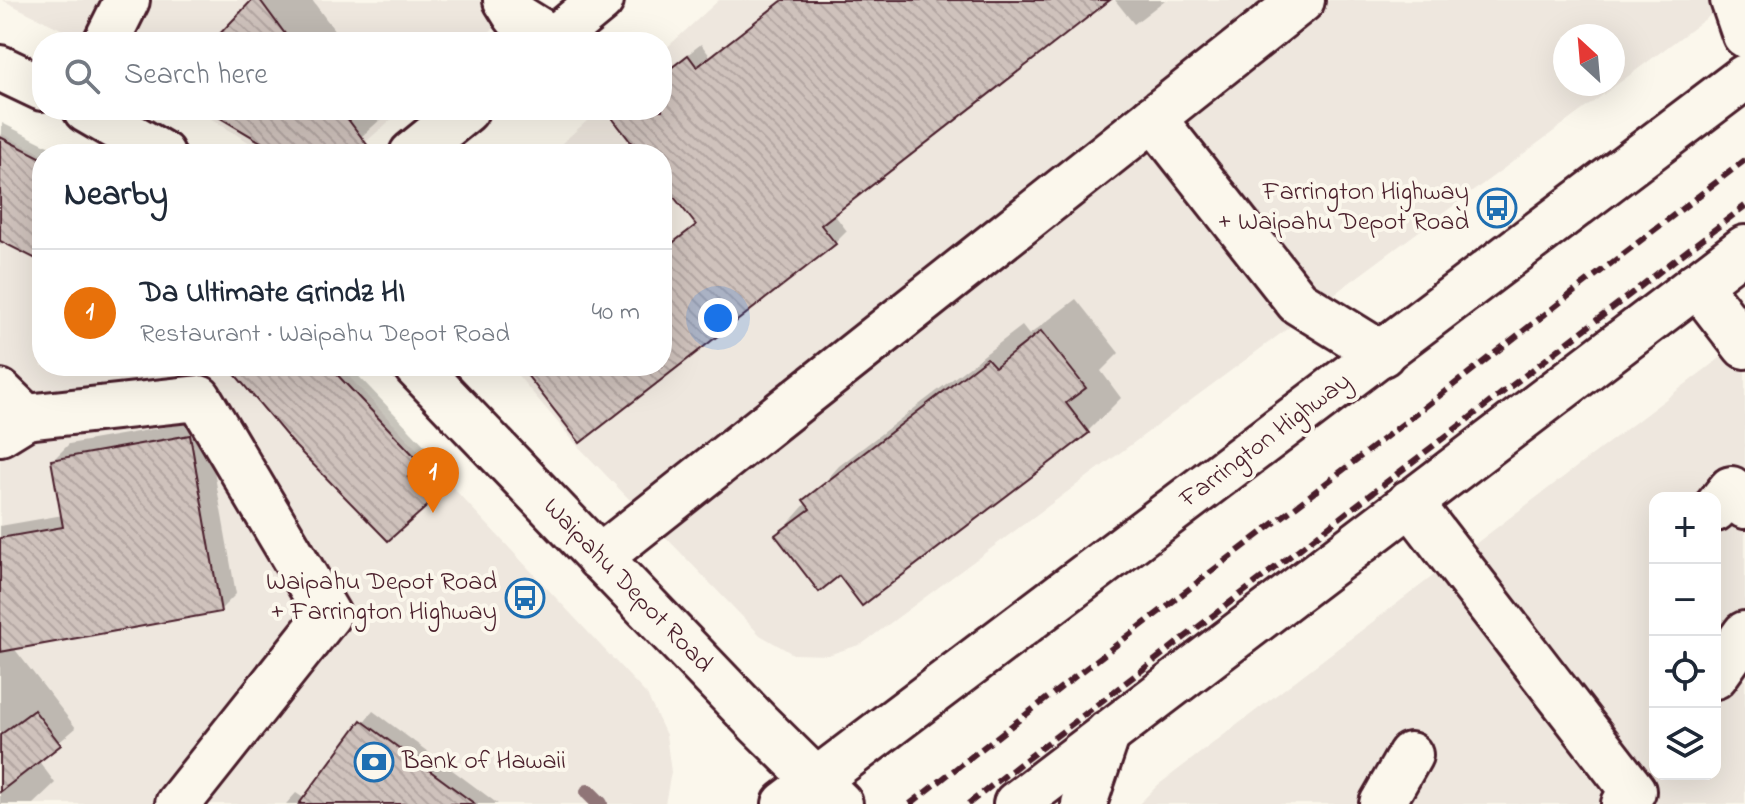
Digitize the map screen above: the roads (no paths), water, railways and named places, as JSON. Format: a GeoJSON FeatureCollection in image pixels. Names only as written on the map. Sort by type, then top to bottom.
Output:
{"type":"FeatureCollection","features":[{"type":"Feature","properties":{"kind":"main road"},"geometry":{"type":"LineString","coordinates":[[111,32],[127,0]]}},
{"type":"Feature","properties":{"kind":"main road"},"geometry":{"type":"LineString","coordinates":[[506,0],[516,16],[550,27],[601,0]]}},
{"type":"Feature","properties":{"kind":"main road"},"geometry":{"type":"LineString","coordinates":[[599,558],[1302,0]]}},
{"type":"Feature","properties":{"kind":"main road"},"geometry":{"type":"LineString","coordinates":[[1733,0],[1745,35]]}},
{"type":"Feature","properties":{"kind":"main road"},"geometry":{"type":"LineString","coordinates":[[0,68],[32,83]]}},
{"type":"Feature","properties":{"kind":"main road","name":"Farrington Highway"},"geometry":{"type":"LineString","coordinates":[[813,796],[1382,354],[1745,77]]}},
{"type":"Feature","properties":{"kind":"main road"},"geometry":{"type":"LineString","coordinates":[[1153,118],[1298,302],[1382,354]]}},
{"type":"Feature","properties":{"kind":"main road"},"geometry":{"type":"LineString","coordinates":[[103,120],[145,144]]}},
{"type":"Feature","properties":{"kind":"main road"},"geometry":{"type":"LineString","coordinates":[[424,144],[454,120]]}},
{"type":"Feature","properties":{"kind":"main road"},"geometry":{"type":"LineString","coordinates":[[1016,804],[1745,248]]}},
{"type":"Feature","properties":{"kind":"main road"},"geometry":{"type":"LineString","coordinates":[[1697,284],[1745,346]]}},
{"type":"Feature","properties":{"kind":"main road","name":"Waipahu Depot Road"},"geometry":{"type":"LineString","coordinates":[[426,376],[599,558],[813,796]]}},
{"type":"Feature","properties":{"kind":"main road"},"geometry":{"type":"LineString","coordinates":[[9,414],[199,398],[328,615],[178,804]]}},
{"type":"Feature","properties":{"kind":"main road"},"geometry":{"type":"LineString","coordinates":[[1721,502],[1731,489],[1745,506]]}},
{"type":"Feature","properties":{"kind":"main road"},"geometry":{"type":"LineString","coordinates":[[1410,502],[1637,785]]}},
{"type":"Feature","properties":{"kind":"main road"},"geometry":{"type":"LineString","coordinates":[[1721,668],[1745,634]]}},
{"type":"Feature","properties":{"kind":"main road"},"geometry":{"type":"LineString","coordinates":[[1084,804],[1108,733]]}},
{"type":"Feature","properties":{"kind":"main road"},"geometry":{"type":"LineString","coordinates":[[1382,804],[1410,755]]}},
{"type":"Feature","properties":{"kind":"waterway"},"geometry":{"type":"LineString","coordinates":[[588,792],[600,804]]}},
{"type":"Feature","properties":{"kind":"railway"},"geometry":{"type":"LineString","coordinates":[[910,804],[1745,160]]}},
{"type":"Feature","properties":{"kind":"railway"},"geometry":{"type":"LineString","coordinates":[[968,804],[1745,206]]}},
{"type":"Feature","properties":{"kind":"place","name":"Farrington Highway + Waipahu Depot Road"},"geometry":{"type":"Point","coordinates":[1497,208]}},
{"type":"Feature","properties":{"kind":"place","name":"Da Ultimate Grindz HI"},"geometry":{"type":"Point","coordinates":[433,513]}},
{"type":"Feature","properties":{"kind":"place","name":"Waipahu Depot Road + Farrington Highway"},"geometry":{"type":"Point","coordinates":[525,598]}},
{"type":"Feature","properties":{"kind":"place","name":"Bank of Hawaii"},"geometry":{"type":"Point","coordinates":[374,762]}}]}
